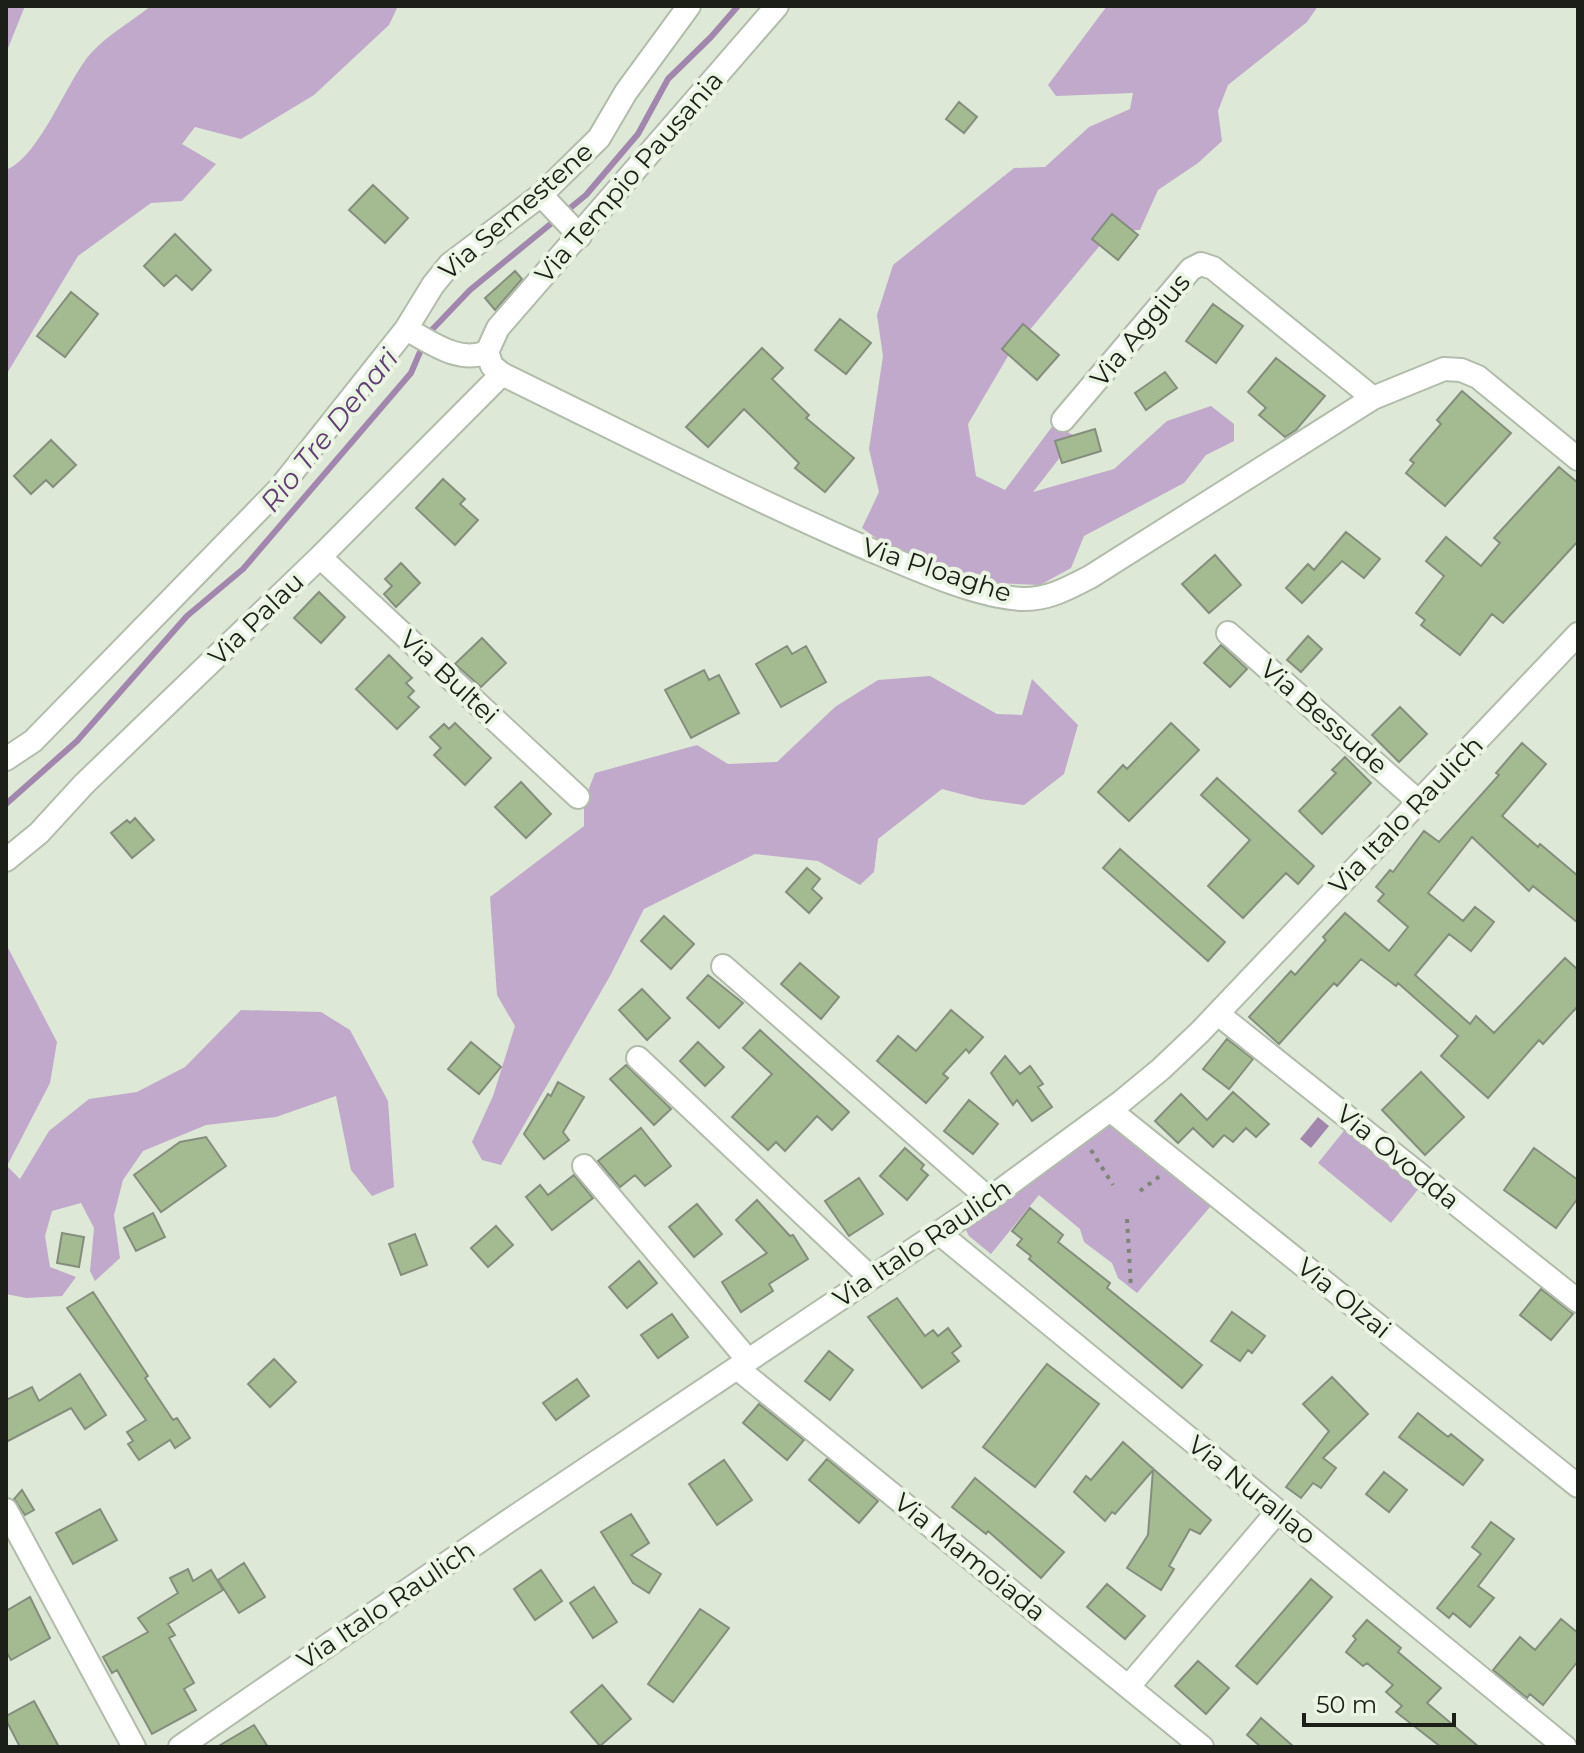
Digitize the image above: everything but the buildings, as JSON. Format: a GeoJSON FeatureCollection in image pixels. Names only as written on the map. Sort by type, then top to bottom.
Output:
{"type":"FeatureCollection","features":[{"type":"Feature","properties":{"kind":"street","name":"Via Semestene"},"geometry":{"type":"LineString","coordinates":[[6,759],[33,741],[279,489],[406,329],[450,264],[541,195],[599,138],[626,92],[689,6]]}},
{"type":"Feature","properties":{"kind":"street","name":"Via Tempio Pausania"},"geometry":{"type":"LineString","coordinates":[[487,352],[498,328],[777,6]]}},
{"type":"Feature","properties":{"kind":"street"},"geometry":{"type":"LineString","coordinates":[[541,195],[580,236]]}},
{"type":"Feature","properties":{"kind":"street","name":"Via Aggius"},"geometry":{"type":"LineString","coordinates":[[1063,420],[1191,269],[1201,264],[1213,268],[1373,398]]}},
{"type":"Feature","properties":{"kind":"street"},"geometry":{"type":"LineString","coordinates":[[406,329],[454,354],[472,356],[487,352]]}},
{"type":"Feature","properties":{"kind":"street","name":"Via Ploaghe"},"geometry":{"type":"LineString","coordinates":[[487,352],[492,366],[502,374],[736,490],[931,574],[1021,599],[1051,596],[1090,577],[1373,398],[1436,371],[1449,368],[1461,370],[1488,384],[1578,459]]}},
{"type":"Feature","properties":{"kind":"street","name":"Via Palau"},"geometry":{"type":"LineString","coordinates":[[6,860],[39,833],[84,784],[320,557],[502,374]]}},
{"type":"Feature","properties":{"kind":"street","name":"Via Bultei"},"geometry":{"type":"LineString","coordinates":[[320,557],[578,797]]}},
{"type":"Feature","properties":{"kind":"street","name":"Via Bessude"},"geometry":{"type":"LineString","coordinates":[[1228,633],[1419,802]]}},
{"type":"Feature","properties":{"kind":"street","name":"Via Italo Raulich"},"geometry":{"type":"LineString","coordinates":[[180,1747],[504,1524],[989,1199],[1110,1110],[1161,1069],[1218,1014],[1578,634]]}},
{"type":"Feature","properties":{"kind":"street"},"geometry":{"type":"LineString","coordinates":[[723,966],[989,1199]]}},
{"type":"Feature","properties":{"kind":"street","name":"Via Ovodda"},"geometry":{"type":"LineString","coordinates":[[1218,1014],[1578,1301]]}},
{"type":"Feature","properties":{"kind":"street"},"geometry":{"type":"LineString","coordinates":[[638,1058],[871,1278]]}},
{"type":"Feature","properties":{"kind":"street","name":"Via Olzai"},"geometry":{"type":"LineString","coordinates":[[1110,1110],[1578,1486]]}},
{"type":"Feature","properties":{"kind":"street","name":"Via Mamoiada"},"geometry":{"type":"LineString","coordinates":[[584,1166],[743,1364],[1202,1747]]}},
{"type":"Feature","properties":{"kind":"street","name":"Via Nurallao"},"geometry":{"type":"LineString","coordinates":[[939,1233],[1565,1747]]}},
{"type":"Feature","properties":{"kind":"street"},"geometry":{"type":"LineString","coordinates":[[6,1510],[134,1747]]}},
{"type":"Feature","properties":{"kind":"street"},"geometry":{"type":"LineString","coordinates":[[1129,1686],[1278,1511]]}},
{"type":"Feature","properties":{"kind":"path"},"geometry":{"type":"LineString","coordinates":[[1080,1132],[1113,1185]]}},
{"type":"Feature","properties":{"kind":"path"},"geometry":{"type":"LineString","coordinates":[[1127,1219],[1131,1288]]}},
{"type":"Feature","properties":{"kind":"shaded area"},"geometry":{"type":"Polygon","coordinates":[[[6,6],[25,6],[6,53],[6,6]]]}},
{"type":"Feature","properties":{"kind":"shaded area"},"geometry":{"type":"Polygon","coordinates":[[[151,6],[398,6],[389,25],[314,95],[241,139],[195,127],[182,144],[216,164],[182,201],[151,203],[78,256],[6,375],[6,170],[19,162],[42,134],[92,52],[151,6]]]}},
{"type":"Feature","properties":{"kind":"shaded area"},"geometry":{"type":"Polygon","coordinates":[[[1107,6],[1318,6],[1307,22],[1228,85],[1218,111],[1222,141],[1198,163],[1158,190],[1140,230],[1112,231],[1008,356],[968,424],[976,476],[1005,490],[1054,424],[1076,437],[1033,492],[1114,469],[1167,421],[1211,406],[1234,424],[1234,441],[1206,455],[1184,483],[1084,536],[1071,568],[1040,585],[992,583],[893,550],[862,528],[879,492],[869,449],[883,356],[877,315],[893,265],[1014,168],[1045,167],[1089,127],[1130,109],[1133,93],[1056,96],[1048,85],[1107,6]]]}},
{"type":"Feature","properties":{"kind":"shaded area"},"geometry":{"type":"Polygon","coordinates":[[[930,676],[997,714],[1022,715],[1032,679],[1078,725],[1064,774],[1024,805],[980,799],[942,789],[878,839],[874,872],[860,885],[818,861],[755,854],[644,909],[610,976],[501,1165],[482,1160],[472,1142],[493,1096],[515,1026],[497,995],[490,897],[584,826],[584,801],[595,773],[697,745],[728,764],[777,762],[835,707],[878,680],[930,676]]]}},
{"type":"Feature","properties":{"kind":"shaded area"},"geometry":{"type":"Polygon","coordinates":[[[6,944],[57,1042],[50,1083],[7,1166],[20,1179],[49,1131],[89,1099],[137,1092],[185,1067],[241,1010],[321,1012],[350,1030],[388,1101],[394,1187],[372,1196],[351,1170],[336,1096],[276,1117],[206,1125],[143,1151],[123,1180],[114,1215],[120,1258],[95,1281],[90,1271],[94,1228],[81,1203],[52,1211],[45,1236],[50,1267],[76,1277],[62,1296],[26,1298],[6,1294],[6,944]]]}},
{"type":"Feature","properties":{"kind":"shaded area"},"geometry":{"type":"Polygon","coordinates":[[[1318,1117],[1329,1126],[1311,1148],[1300,1139],[1318,1117]]]}},
{"type":"Feature","properties":{"kind":"shaded area"},"geometry":{"type":"Polygon","coordinates":[[[1112,1118],[1215,1201],[1137,1293],[1118,1278],[1112,1263],[1084,1242],[1080,1229],[1039,1195],[991,1254],[969,1236],[966,1230],[969,1223],[1112,1118]]]}},
{"type":"Feature","properties":{"kind":"shaded area"},"geometry":{"type":"Polygon","coordinates":[[[1347,1127],[1420,1187],[1391,1223],[1318,1163],[1347,1127]]]}},
{"type":"Feature","properties":{"kind":"waterway","name":"Rio Tre Denari"},"geometry":{"type":"LineString","coordinates":[[427,335],[470,290],[586,195],[638,134],[668,79],[738,6]]}},
{"type":"Feature","properties":{"kind":"waterway","name":"Rio Tre Denari"},"geometry":{"type":"LineString","coordinates":[[6,804],[77,741],[187,616],[243,569],[411,373],[423,345]]}}]}
